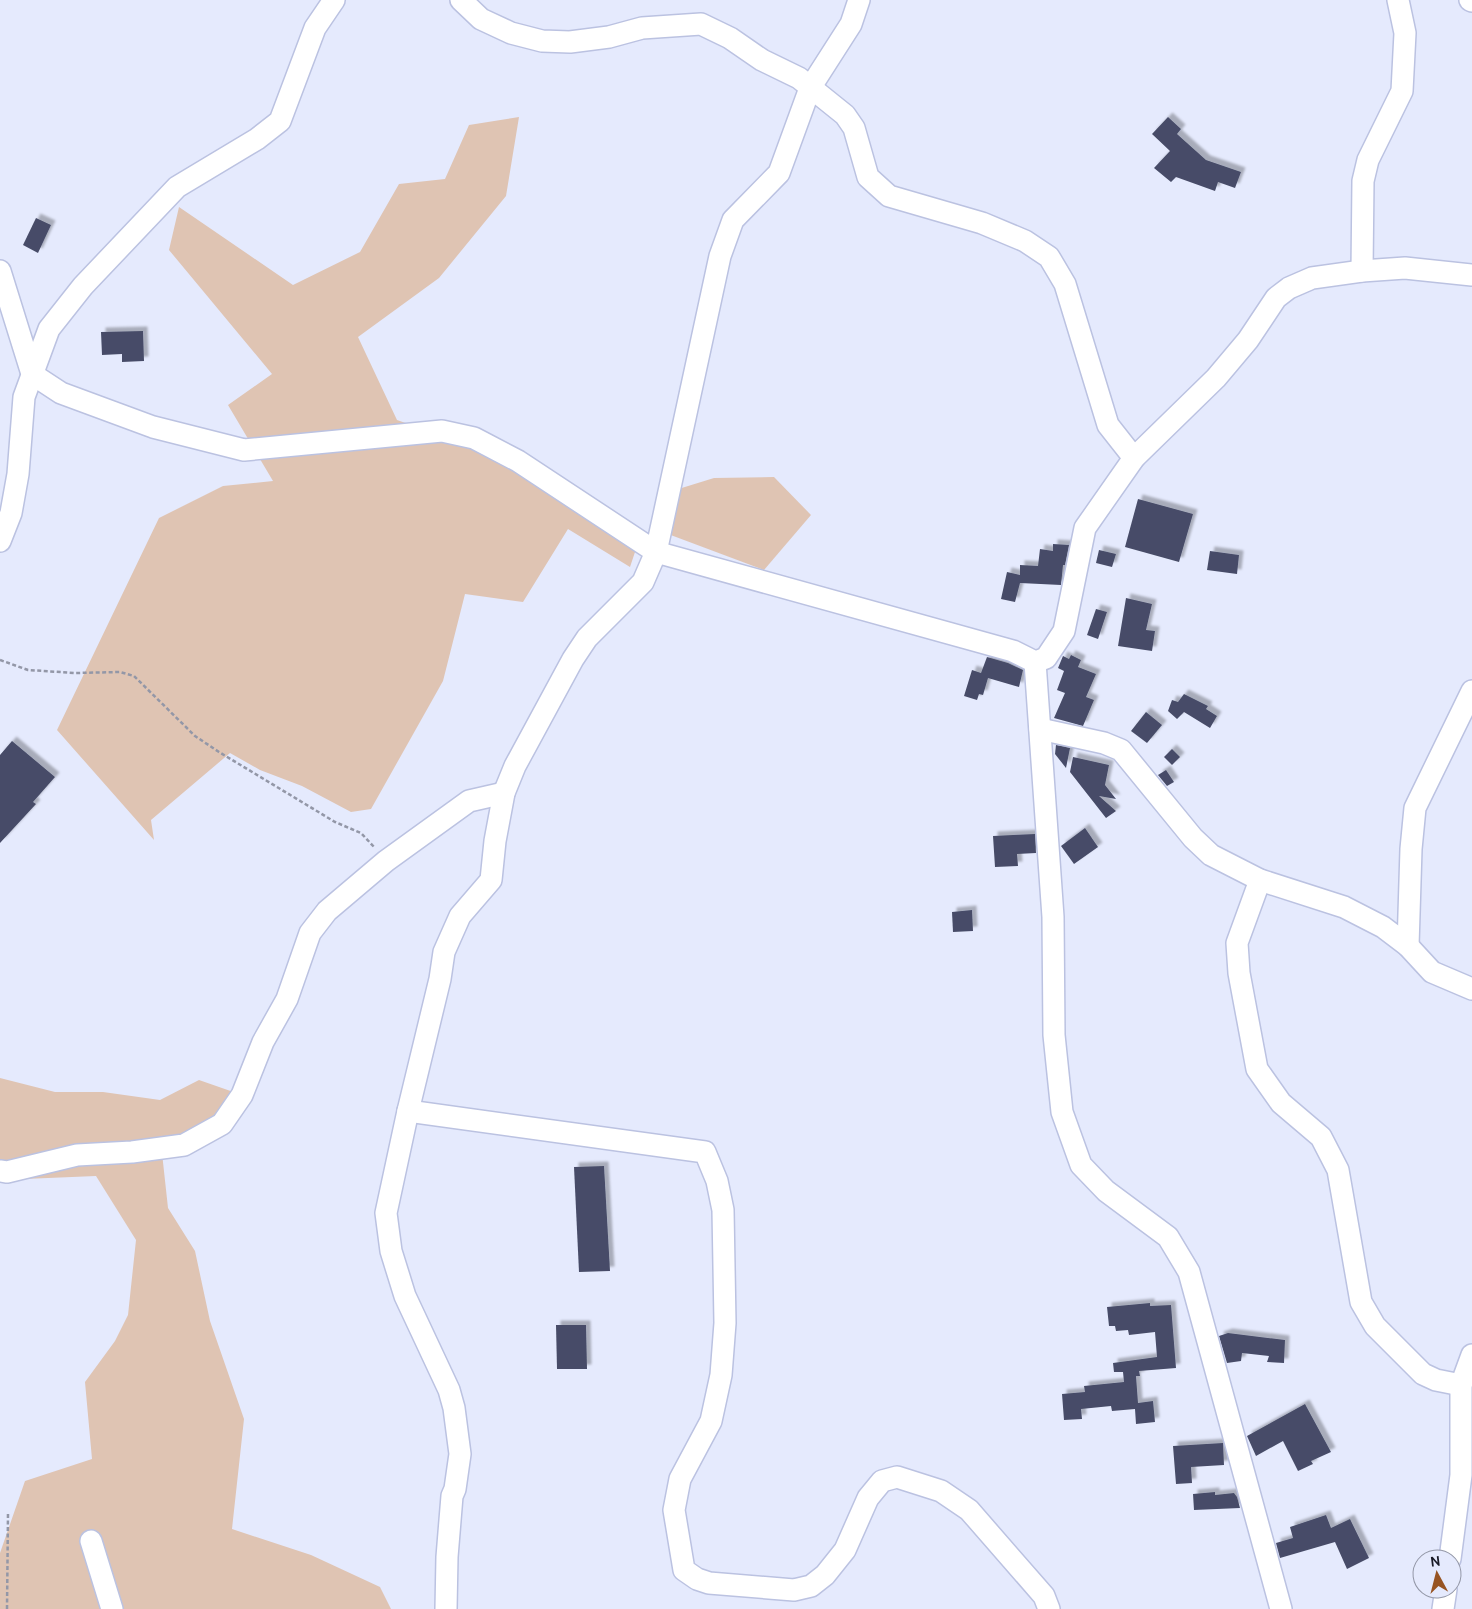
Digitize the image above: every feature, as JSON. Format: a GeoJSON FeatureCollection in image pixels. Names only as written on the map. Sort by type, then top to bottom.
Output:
{"type":"FeatureCollection","features":[{"type":"Feature","properties":{"kind":"street"},"geometry":{"type":"LineString","coordinates":[[0,541],[11,513],[18,474],[24,398],[49,329],[83,286],[177,187],[257,139],[280,121],[315,28],[334,0]]}},
{"type":"Feature","properties":{"kind":"street"},"geometry":{"type":"LineString","coordinates":[[461,0],[481,19],[511,33],[542,41],[570,42],[609,37],[642,28],[701,24],[730,38],[762,60],[798,78],[845,115],[854,128],[868,177],[889,196],[982,223],[1025,241],[1049,257],[1065,284],[1108,425],[1134,458]]}},
{"type":"Feature","properties":{"kind":"street"},"geometry":{"type":"LineString","coordinates":[[446,1609],[447,1557],[452,1496],[455,1489],[460,1454],[454,1408],[449,1390],[405,1296],[391,1251],[386,1213],[440,979],[444,952],[460,916],[491,880],[495,841],[504,793],[514,766],[573,659],[587,638],[643,582],[656,552],[720,256],[733,220],[779,173],[810,88],[851,24],[859,0]]}},
{"type":"Feature","properties":{"kind":"street"},"geometry":{"type":"LineString","coordinates":[[1362,271],[1363,181],[1368,160],[1402,91],[1405,33],[1398,0]]}},
{"type":"Feature","properties":{"kind":"street"},"geometry":{"type":"LineString","coordinates":[[0,271],[32,374],[61,393],[153,427],[244,450],[442,431],[461,433],[518,461],[656,552],[1013,651],[1035,662],[1046,658],[1064,631],[1085,528],[1134,458],[1216,378],[1248,340],[1276,298],[1289,288],[1312,278],[1362,271],[1405,268],[1472,275]]}},
{"type":"Feature","properties":{"kind":"street"},"geometry":{"type":"LineString","coordinates":[[1035,662],[1054,917],[1054,1035],[1062,1112],[1081,1165],[1106,1191],[1168,1237],[1189,1272],[1281,1609]]}},
{"type":"Feature","properties":{"kind":"street"},"geometry":{"type":"LineString","coordinates":[[1408,946],[1410,849],[1415,808],[1472,691]]}},
{"type":"Feature","properties":{"kind":"street"},"geometry":{"type":"LineString","coordinates":[[1040,729],[1104,743],[1122,750],[1193,838],[1211,855],[1260,880],[1344,907],[1383,927],[1408,946],[1432,972],[1472,989]]}},
{"type":"Feature","properties":{"kind":"street"},"geometry":{"type":"LineString","coordinates":[[0,1171],[7,1172],[77,1155],[132,1152],[184,1145],[222,1124],[242,1095],[264,1042],[287,999],[310,933],[327,911],[386,861],[469,801],[504,793]]}},
{"type":"Feature","properties":{"kind":"street"},"geometry":{"type":"LineString","coordinates":[[1260,880],[1237,943],[1239,973],[1257,1069],[1281,1103],[1322,1137],[1338,1170],[1361,1302],[1375,1326],[1423,1374],[1436,1380],[1461,1385]]}},
{"type":"Feature","properties":{"kind":"street"},"geometry":{"type":"LineString","coordinates":[[408,1111],[705,1152],[716,1181],[723,1210],[724,1340],[721,1375],[711,1421],[680,1479],[674,1510],[684,1570],[696,1579],[709,1583],[794,1590],[811,1586],[825,1576],[844,1550],[868,1498],[882,1482],[897,1477],[941,1491],[969,1510],[1044,1596],[1049,1609]]}},
{"type":"Feature","properties":{"kind":"street"},"geometry":{"type":"LineString","coordinates":[[1451,1549],[1461,1475],[1461,1385],[1472,1355]]}},
{"type":"Feature","properties":{"kind":"street"},"geometry":{"type":"LineString","coordinates":[[91,1541],[112,1609]]}},
{"type":"Feature","properties":{"kind":"path"},"geometry":{"type":"LineString","coordinates":[[0,660],[28,670],[75,673],[120,672],[134,676],[195,736],[335,822],[361,832],[386,861]]}},
{"type":"Feature","properties":{"kind":"path"},"geometry":{"type":"LineString","coordinates":[[7,1609],[8,1513]]}},
{"type":"Feature","properties":{"kind":"shaded area"},"geometry":{"type":"Polygon","coordinates":[[[519,117],[506,196],[439,278],[358,337],[397,420],[479,449],[636,549],[630,567],[568,529],[523,602],[465,594],[443,681],[371,809],[351,812],[302,786],[260,770],[230,753],[151,820],[154,840],[57,730],[159,518],[223,486],[273,481],[228,405],[272,374],[169,250],[179,207],[293,285],[360,252],[399,184],[445,179],[469,125],[519,117]]]}},
{"type":"Feature","properties":{"kind":"shaded area"},"geometry":{"type":"Polygon","coordinates":[[[774,477],[811,515],[764,570],[652,528],[659,495],[714,478],[774,477]]]}},
{"type":"Feature","properties":{"kind":"shaded area"},"geometry":{"type":"Polygon","coordinates":[[[0,1078],[55,1092],[103,1092],[160,1100],[199,1080],[242,1095],[216,1117],[162,1153],[168,1208],[195,1251],[210,1321],[244,1419],[232,1529],[311,1555],[380,1587],[391,1609],[0,1609],[0,1553],[25,1481],[92,1459],[85,1382],[115,1341],[128,1315],[136,1240],[96,1176],[0,1180],[0,1078]]]}},
{"type":"Feature","properties":{"kind":"building"},"geometry":{"type":"Polygon","coordinates":[[[1168,117],[1181,129],[1177,134],[1206,160],[1241,172],[1235,188],[1218,182],[1215,191],[1176,177],[1171,182],[1154,168],[1170,151],[1152,134],[1168,117]]]}},
{"type":"Feature","properties":{"kind":"building"},"geometry":{"type":"Polygon","coordinates":[[[36,218],[51,225],[38,253],[23,245],[36,218]]]}},
{"type":"Feature","properties":{"kind":"building"},"geometry":{"type":"Polygon","coordinates":[[[143,331],[144,361],[122,362],[122,354],[102,355],[101,332],[143,331]]]}},
{"type":"Feature","properties":{"kind":"building"},"geometry":{"type":"Polygon","coordinates":[[[1138,499],[1193,514],[1179,562],[1125,547],[1138,499]]]}},
{"type":"Feature","properties":{"kind":"building"},"geometry":{"type":"Polygon","coordinates":[[[1053,544],[1069,545],[1065,565],[1063,565],[1061,585],[1020,583],[1015,602],[1001,599],[1007,572],[1020,575],[1020,565],[1038,566],[1040,549],[1053,551],[1053,544]]]}},
{"type":"Feature","properties":{"kind":"building"},"geometry":{"type":"Polygon","coordinates":[[[1099,550],[1116,554],[1112,567],[1096,563],[1099,550]]]}},
{"type":"Feature","properties":{"kind":"building"},"geometry":{"type":"Polygon","coordinates":[[[1210,551],[1239,555],[1237,574],[1207,570],[1210,551]]]}},
{"type":"Feature","properties":{"kind":"building"},"geometry":{"type":"Polygon","coordinates":[[[1126,598],[1152,604],[1146,630],[1155,631],[1152,651],[1118,646],[1126,598]]]}},
{"type":"Feature","properties":{"kind":"building"},"geometry":{"type":"Polygon","coordinates":[[[1096,609],[1107,612],[1098,639],[1087,635],[1096,609]]]}},
{"type":"Feature","properties":{"kind":"building"},"geometry":{"type":"Polygon","coordinates":[[[1071,655],[1081,660],[1078,667],[1096,674],[1086,697],[1094,700],[1083,726],[1054,718],[1065,693],[1057,690],[1064,671],[1058,668],[1063,656],[1069,659],[1071,655]]]}},
{"type":"Feature","properties":{"kind":"building"},"geometry":{"type":"Polygon","coordinates":[[[987,657],[1023,670],[1019,687],[988,678],[983,695],[979,694],[977,700],[964,696],[972,670],[981,673],[987,657]]]}},
{"type":"Feature","properties":{"kind":"building"},"geometry":{"type":"Polygon","coordinates":[[[1184,694],[1208,706],[1206,709],[1217,716],[1210,728],[1184,712],[1177,719],[1168,711],[1172,700],[1178,702],[1184,694]]]}},
{"type":"Feature","properties":{"kind":"building"},"geometry":{"type":"Polygon","coordinates":[[[1146,712],[1162,725],[1147,743],[1131,731],[1146,712]]]}},
{"type":"Feature","properties":{"kind":"building"},"geometry":{"type":"Polygon","coordinates":[[[12,741],[55,777],[33,802],[36,804],[0,843],[0,755],[12,741]]]}},
{"type":"Feature","properties":{"kind":"building"},"geometry":{"type":"Polygon","coordinates":[[[1056,745],[1070,748],[1066,768],[1055,754],[1056,745]]]}},
{"type":"Feature","properties":{"kind":"building"},"geometry":{"type":"Polygon","coordinates":[[[1172,749],[1180,757],[1172,765],[1164,757],[1172,749]]]}},
{"type":"Feature","properties":{"kind":"building"},"geometry":{"type":"Polygon","coordinates":[[[1073,757],[1109,765],[1105,785],[1116,799],[1099,796],[1116,811],[1106,818],[1070,772],[1073,757]]]}},
{"type":"Feature","properties":{"kind":"building"},"geometry":{"type":"Polygon","coordinates":[[[1166,770],[1174,782],[1167,786],[1158,775],[1166,770]]]}},
{"type":"Feature","properties":{"kind":"building"},"geometry":{"type":"Polygon","coordinates":[[[1085,828],[1098,847],[1074,864],[1061,846],[1085,828]]]}},
{"type":"Feature","properties":{"kind":"building"},"geometry":{"type":"Polygon","coordinates":[[[1035,834],[1036,853],[1017,854],[1018,866],[995,867],[993,836],[1035,834]]]}},
{"type":"Feature","properties":{"kind":"building"},"geometry":{"type":"Polygon","coordinates":[[[972,910],[973,931],[953,932],[952,912],[972,910]]]}},
{"type":"Feature","properties":{"kind":"building"},"geometry":{"type":"Polygon","coordinates":[[[604,1166],[610,1271],[579,1272],[574,1167],[604,1166]]]}},
{"type":"Feature","properties":{"kind":"building"},"geometry":{"type":"Polygon","coordinates":[[[1150,1303],[1150,1306],[1171,1305],[1176,1368],[1139,1371],[1140,1376],[1136,1376],[1138,1403],[1153,1401],[1155,1422],[1136,1424],[1135,1409],[1112,1411],[1111,1406],[1081,1409],[1082,1419],[1064,1420],[1062,1394],[1085,1392],[1084,1386],[1124,1382],[1123,1372],[1114,1372],[1113,1363],[1157,1357],[1155,1332],[1129,1335],[1128,1330],[1116,1331],[1115,1326],[1109,1326],[1107,1307],[1150,1303]]]}},
{"type":"Feature","properties":{"kind":"building"},"geometry":{"type":"Polygon","coordinates":[[[556,1325],[586,1325],[587,1369],[557,1369],[556,1325]]]}},
{"type":"Feature","properties":{"kind":"building"},"geometry":{"type":"Polygon","coordinates":[[[1228,1333],[1285,1340],[1284,1363],[1267,1362],[1269,1356],[1242,1353],[1241,1361],[1227,1363],[1219,1336],[1228,1333]]]}},
{"type":"Feature","properties":{"kind":"building"},"geometry":{"type":"Polygon","coordinates":[[[1305,1404],[1331,1452],[1311,1461],[1313,1464],[1298,1471],[1283,1441],[1256,1456],[1247,1436],[1305,1404]]]}},
{"type":"Feature","properties":{"kind":"building"},"geometry":{"type":"Polygon","coordinates":[[[1223,1443],[1224,1465],[1191,1467],[1192,1483],[1176,1484],[1173,1446],[1223,1443]]]}},
{"type":"Feature","properties":{"kind":"building"},"geometry":{"type":"Polygon","coordinates":[[[1215,1492],[1215,1495],[1234,1493],[1240,1508],[1194,1510],[1193,1494],[1215,1492]]]}},
{"type":"Feature","properties":{"kind":"building"},"geometry":{"type":"Polygon","coordinates":[[[1326,1515],[1331,1528],[1350,1519],[1369,1558],[1347,1569],[1335,1542],[1280,1558],[1276,1543],[1293,1538],[1290,1527],[1326,1515]]]}}]}
